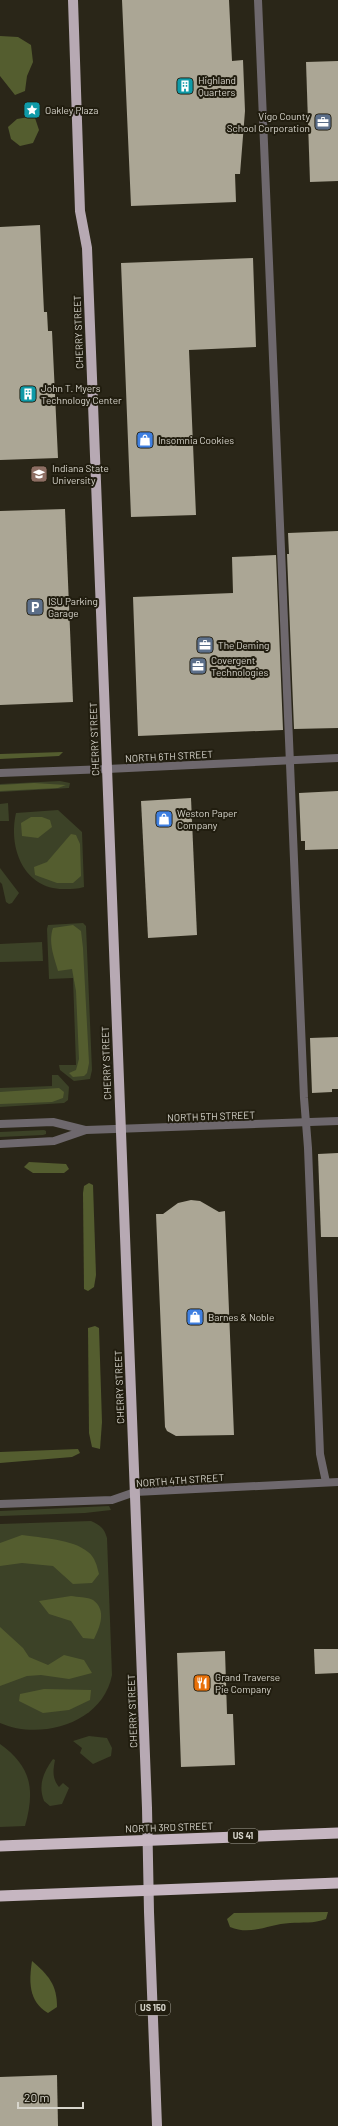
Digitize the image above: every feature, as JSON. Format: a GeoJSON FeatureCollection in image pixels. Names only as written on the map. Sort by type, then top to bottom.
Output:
{"type":"FeatureCollection","features":[{"type":"Feature","properties":{"kind":"highway","name":"NORTH 3RD STREET"},"geometry":{"type":"LineString","coordinates":[[0,1846],[338,1833]]}},
{"type":"Feature","properties":{"kind":"highway"},"geometry":{"type":"LineString","coordinates":[[0,1896],[338,1883]]}},
{"type":"Feature","properties":{"kind":"main road","name":"CHERRY STREET"},"geometry":{"type":"LineString","coordinates":[[73,0],[80,211],[87,248],[148,1840],[157,2126]]}},
{"type":"Feature","properties":{"kind":"street"},"geometry":{"type":"LineString","coordinates":[[258,0],[320,1454],[326,1482]]}},
{"type":"Feature","properties":{"kind":"street","name":"NORTH 6TH STREET"},"geometry":{"type":"LineString","coordinates":[[0,772],[107,769],[338,758]]}},
{"type":"Feature","properties":{"kind":"street","name":"NORTH 5TH STREET"},"geometry":{"type":"LineString","coordinates":[[0,1124],[53,1122],[86,1130],[338,1121]]}},
{"type":"Feature","properties":{"kind":"street","name":"NORTH 5TH STREET"},"geometry":{"type":"LineString","coordinates":[[0,1144],[54,1141],[86,1130]]}},
{"type":"Feature","properties":{"kind":"street","name":"NORTH 4TH STREET"},"geometry":{"type":"LineString","coordinates":[[0,1504],[112,1500],[135,1492],[338,1482]]}},
{"type":"Feature","properties":{"kind":"green space"},"geometry":{"type":"Polygon","coordinates":[[[0,36],[18,37],[31,45],[33,62],[27,76],[25,91],[15,95],[0,76],[0,36]]]}},
{"type":"Feature","properties":{"kind":"green space"},"geometry":{"type":"Polygon","coordinates":[[[29,117],[35,118],[39,130],[33,143],[20,146],[11,139],[8,127],[17,119],[29,117]]]}},
{"type":"Feature","properties":{"kind":"green space"},"geometry":{"type":"Polygon","coordinates":[[[63,752],[59,756],[0,759],[0,754],[63,752]]]}},
{"type":"Feature","properties":{"kind":"green space"},"geometry":{"type":"Polygon","coordinates":[[[60,781],[70,783],[69,788],[0,792],[0,784],[60,781]]]}},
{"type":"Feature","properties":{"kind":"green space"},"geometry":{"type":"Polygon","coordinates":[[[34,783],[66,785],[58,788],[0,791],[0,785],[34,783]]]}},
{"type":"Feature","properties":{"kind":"green space"},"geometry":{"type":"Polygon","coordinates":[[[8,803],[9,821],[0,821],[0,804],[8,803]]]}},
{"type":"Feature","properties":{"kind":"green space"},"geometry":{"type":"Polygon","coordinates":[[[58,810],[82,832],[84,887],[65,889],[51,887],[39,882],[29,875],[17,853],[14,826],[16,813],[58,810]]]}},
{"type":"Feature","properties":{"kind":"green space"},"geometry":{"type":"Polygon","coordinates":[[[31,817],[42,817],[50,820],[52,827],[38,838],[22,836],[21,823],[31,817]]]}},
{"type":"Feature","properties":{"kind":"green space"},"geometry":{"type":"Polygon","coordinates":[[[71,834],[76,835],[80,844],[81,876],[73,883],[57,883],[35,875],[34,867],[47,862],[71,834]]]}},
{"type":"Feature","properties":{"kind":"green space"},"geometry":{"type":"Polygon","coordinates":[[[0,868],[19,893],[12,903],[9,904],[6,902],[2,884],[0,882],[0,868]]]}},
{"type":"Feature","properties":{"kind":"green space"},"geometry":{"type":"Polygon","coordinates":[[[83,923],[86,926],[92,1070],[90,1079],[74,1081],[60,1070],[59,1065],[76,1065],[73,978],[49,979],[47,929],[48,925],[83,923]]]}},
{"type":"Feature","properties":{"kind":"green space"},"geometry":{"type":"Polygon","coordinates":[[[73,925],[81,931],[83,948],[89,1063],[87,1073],[84,1076],[73,1077],[69,1073],[76,1070],[79,1059],[76,991],[72,969],[58,971],[52,950],[51,939],[53,928],[73,925]]]}},
{"type":"Feature","properties":{"kind":"green space"},"geometry":{"type":"Polygon","coordinates":[[[42,942],[43,961],[0,962],[0,944],[42,942]]]}},
{"type":"Feature","properties":{"kind":"green space"},"geometry":{"type":"Polygon","coordinates":[[[52,1075],[58,1075],[69,1087],[68,1100],[64,1103],[0,1107],[0,1088],[52,1086],[52,1075]]]}},
{"type":"Feature","properties":{"kind":"green space"},"geometry":{"type":"Polygon","coordinates":[[[59,1088],[64,1092],[63,1098],[52,1102],[0,1104],[0,1092],[59,1088]]]}},
{"type":"Feature","properties":{"kind":"green space"},"geometry":{"type":"Polygon","coordinates":[[[46,1131],[46,1134],[43,1135],[0,1137],[0,1132],[46,1131]]]}},
{"type":"Feature","properties":{"kind":"green space"},"geometry":{"type":"Polygon","coordinates":[[[29,1162],[66,1164],[69,1169],[64,1173],[33,1173],[24,1167],[29,1162]]]}},
{"type":"Feature","properties":{"kind":"green space"},"geometry":{"type":"Polygon","coordinates":[[[89,1183],[93,1185],[96,1275],[94,1287],[88,1291],[84,1289],[83,1193],[84,1186],[89,1183]]]}},
{"type":"Feature","properties":{"kind":"green space"},"geometry":{"type":"Polygon","coordinates":[[[95,1326],[99,1328],[102,1422],[100,1449],[92,1447],[89,1433],[88,1328],[95,1326]]]}},
{"type":"Feature","properties":{"kind":"green space"},"geometry":{"type":"Polygon","coordinates":[[[78,1449],[80,1453],[72,1457],[0,1463],[0,1452],[78,1449]]]}},
{"type":"Feature","properties":{"kind":"green space"},"geometry":{"type":"Polygon","coordinates":[[[109,1506],[111,1510],[85,1513],[0,1516],[0,1511],[109,1506]]]}},
{"type":"Feature","properties":{"kind":"green space"},"geometry":{"type":"Polygon","coordinates":[[[91,1521],[101,1527],[107,1538],[112,1675],[106,1692],[96,1705],[83,1716],[68,1724],[34,1730],[16,1728],[0,1723],[0,1524],[91,1521]]]}},
{"type":"Feature","properties":{"kind":"green space"},"geometry":{"type":"Polygon","coordinates":[[[22,1535],[66,1542],[82,1548],[92,1556],[99,1574],[92,1583],[73,1584],[53,1566],[22,1563],[0,1566],[0,1543],[22,1535]]]}},
{"type":"Feature","properties":{"kind":"green space"},"geometry":{"type":"Polygon","coordinates":[[[71,1596],[91,1599],[100,1609],[100,1624],[94,1639],[83,1638],[71,1621],[49,1614],[39,1601],[71,1596]]]}},
{"type":"Feature","properties":{"kind":"green space"},"geometry":{"type":"Polygon","coordinates":[[[0,1627],[23,1648],[29,1657],[48,1665],[64,1655],[84,1660],[92,1673],[69,1679],[41,1675],[27,1676],[0,1686],[0,1627]]]}},
{"type":"Feature","properties":{"kind":"green space"},"geometry":{"type":"Polygon","coordinates":[[[44,1689],[91,1690],[90,1700],[69,1710],[43,1713],[19,1701],[20,1694],[44,1689]]]}},
{"type":"Feature","properties":{"kind":"green space"},"geometry":{"type":"Polygon","coordinates":[[[89,1736],[107,1738],[112,1748],[111,1756],[93,1764],[80,1753],[82,1748],[73,1741],[89,1736]]]}},
{"type":"Feature","properties":{"kind":"green space"},"geometry":{"type":"Polygon","coordinates":[[[0,1744],[19,1761],[28,1780],[30,1801],[25,1826],[0,1827],[0,1744]]]}},
{"type":"Feature","properties":{"kind":"green space"},"geometry":{"type":"Polygon","coordinates":[[[53,1759],[55,1760],[55,1781],[59,1787],[63,1783],[69,1788],[62,1804],[50,1806],[44,1801],[41,1790],[42,1779],[53,1759]]]}},
{"type":"Feature","properties":{"kind":"green space"},"geometry":{"type":"Polygon","coordinates":[[[328,1912],[326,1919],[321,1921],[282,1924],[253,1930],[230,1927],[227,1919],[234,1913],[328,1912]]]}},
{"type":"Feature","properties":{"kind":"green space"},"geometry":{"type":"Polygon","coordinates":[[[32,1961],[47,1976],[55,1992],[57,2007],[48,2013],[41,2008],[33,1997],[30,1983],[32,1961]]]}},
{"type":"Feature","properties":{"kind":"building","name":"Highland Quarters"},"geometry":{"type":"Polygon","coordinates":[[[122,0],[229,0],[232,61],[243,60],[245,111],[240,174],[235,174],[236,202],[131,206],[122,0]]]}},
{"type":"Feature","properties":{"kind":"building","name":"Vigo County School Corporation"},"geometry":{"type":"Polygon","coordinates":[[[338,61],[338,181],[310,182],[306,62],[338,61]]]}},
{"type":"Feature","properties":{"kind":"building","name":"John T. Myers Technology Center"},"geometry":{"type":"Polygon","coordinates":[[[40,225],[44,312],[47,312],[48,331],[52,331],[58,458],[0,460],[0,227],[40,225]]]}},
{"type":"Feature","properties":{"kind":"building"},"geometry":{"type":"Polygon","coordinates":[[[253,258],[256,347],[189,350],[196,515],[131,517],[121,263],[253,258]]]}},
{"type":"Feature","properties":{"kind":"building","name":"ISU Parking Garage"},"geometry":{"type":"Polygon","coordinates":[[[65,509],[73,702],[0,705],[0,511],[65,509]]]}},
{"type":"Feature","properties":{"kind":"building"},"geometry":{"type":"Polygon","coordinates":[[[338,531],[338,728],[294,729],[287,554],[289,554],[288,533],[338,531]]]}},
{"type":"Feature","properties":{"kind":"building","name":"The Deming"},"geometry":{"type":"Polygon","coordinates":[[[276,555],[283,730],[138,736],[133,597],[233,593],[232,557],[276,555]]]}},
{"type":"Feature","properties":{"kind":"building"},"geometry":{"type":"Polygon","coordinates":[[[338,791],[338,849],[305,850],[305,841],[301,841],[299,793],[338,791]]]}},
{"type":"Feature","properties":{"kind":"building"},"geometry":{"type":"Polygon","coordinates":[[[191,798],[197,935],[148,938],[141,801],[191,798]]]}},
{"type":"Feature","properties":{"kind":"building"},"geometry":{"type":"Polygon","coordinates":[[[338,1037],[338,1089],[332,1089],[332,1092],[312,1093],[310,1038],[338,1037]]]}},
{"type":"Feature","properties":{"kind":"building"},"geometry":{"type":"Polygon","coordinates":[[[338,1153],[338,1237],[321,1237],[318,1154],[338,1153]]]}},
{"type":"Feature","properties":{"kind":"building","name":"Barnes & Noble"},"geometry":{"type":"Polygon","coordinates":[[[191,1200],[200,1201],[219,1212],[225,1211],[234,1435],[176,1436],[167,1431],[165,1427],[156,1214],[163,1214],[178,1203],[191,1200]]]}},
{"type":"Feature","properties":{"kind":"building"},"geometry":{"type":"Polygon","coordinates":[[[314,1649],[338,1649],[338,1673],[315,1674],[314,1649]]]}},
{"type":"Feature","properties":{"kind":"building","name":"Grand Traverse Pie Company"},"geometry":{"type":"Polygon","coordinates":[[[225,1651],[227,1714],[233,1714],[235,1765],[181,1767],[177,1653],[225,1651]]]}},
{"type":"Feature","properties":{"kind":"building"},"geometry":{"type":"Polygon","coordinates":[[[57,2075],[58,2126],[0,2126],[0,2077],[57,2075]]]}},
{"type":"Feature","properties":{"kind":"place","name":"Highland Quarters"},"geometry":{"type":"Point","coordinates":[185,86]}},
{"type":"Feature","properties":{"kind":"place","name":"Oakley Plaza"},"geometry":{"type":"Point","coordinates":[32,110]}},
{"type":"Feature","properties":{"kind":"place","name":"Vigo County School Corporation"},"geometry":{"type":"Point","coordinates":[323,122]}},
{"type":"Feature","properties":{"kind":"place","name":"John T. Myers Technology Center"},"geometry":{"type":"Point","coordinates":[28,394]}},
{"type":"Feature","properties":{"kind":"place","name":"Insomnia Cookies"},"geometry":{"type":"Point","coordinates":[145,440]}},
{"type":"Feature","properties":{"kind":"place","name":"Indiana State University"},"geometry":{"type":"Point","coordinates":[39,474]}},
{"type":"Feature","properties":{"kind":"place","name":"ISU Parking Garage"},"geometry":{"type":"Point","coordinates":[35,607]}},
{"type":"Feature","properties":{"kind":"place","name":"The Deming"},"geometry":{"type":"Point","coordinates":[205,645]}},
{"type":"Feature","properties":{"kind":"place","name":"Covergent Technologies"},"geometry":{"type":"Point","coordinates":[198,666]}},
{"type":"Feature","properties":{"kind":"place","name":"Weston Paper Company"},"geometry":{"type":"Point","coordinates":[164,819]}},
{"type":"Feature","properties":{"kind":"place","name":"Barnes & Noble"},"geometry":{"type":"Point","coordinates":[195,1317]}},
{"type":"Feature","properties":{"kind":"place","name":"Grand Traverse Pie Company"},"geometry":{"type":"Point","coordinates":[202,1683]}}]}
